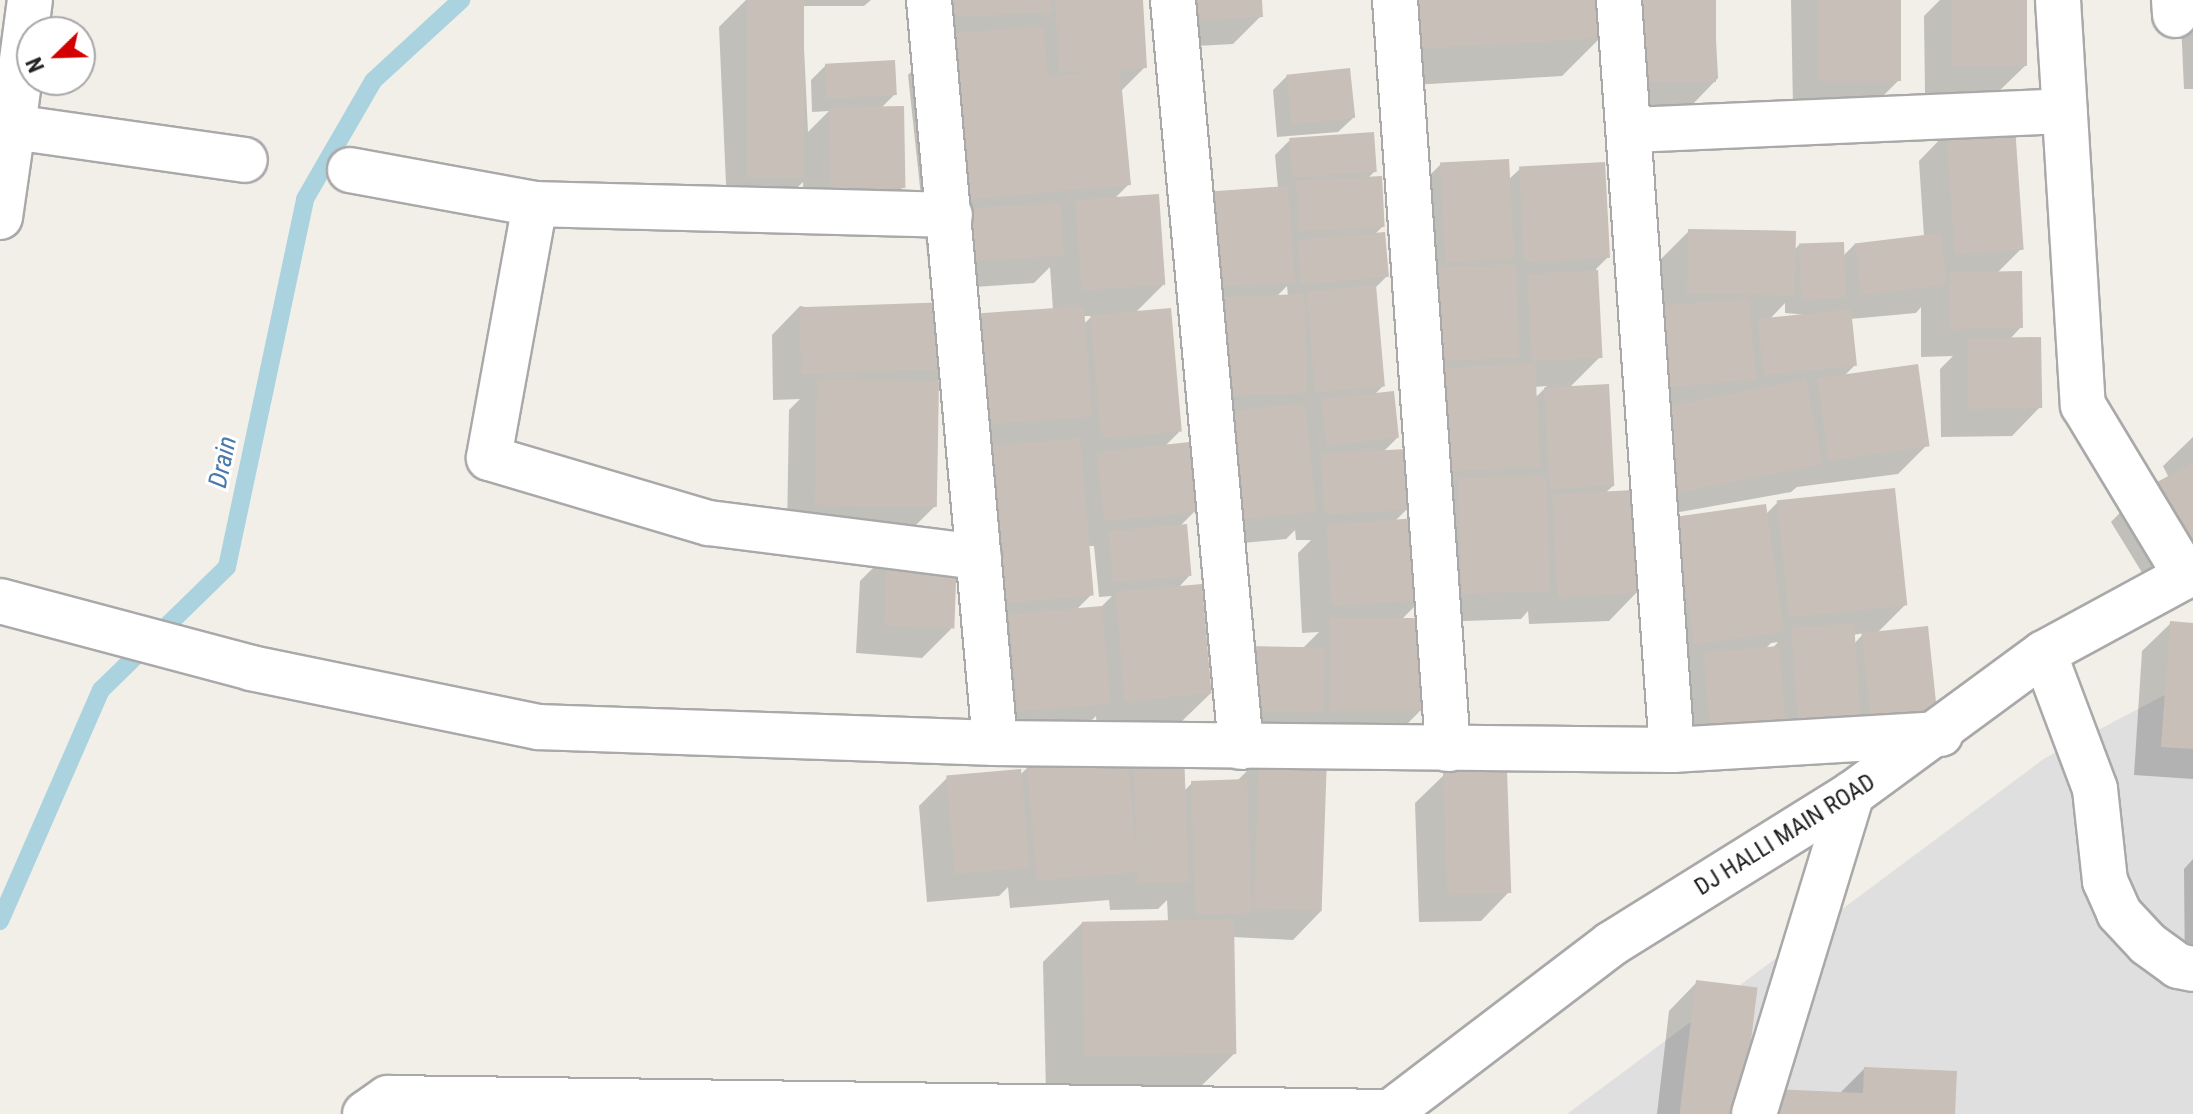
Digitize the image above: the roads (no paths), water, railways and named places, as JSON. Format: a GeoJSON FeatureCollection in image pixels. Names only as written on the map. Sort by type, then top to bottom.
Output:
{"type":"FeatureCollection","features":[{"type":"Feature","properties":{"kind":"street"},"geometry":{"type":"LineString","coordinates":[[0,217],[6,126],[30,0]]}},
{"type":"Feature","properties":{"kind":"street"},"geometry":{"type":"LineString","coordinates":[[929,0],[995,743]]}},
{"type":"Feature","properties":{"kind":"street"},"geometry":{"type":"LineString","coordinates":[[1173,0],[1241,747]]}},
{"type":"Feature","properties":{"kind":"street"},"geometry":{"type":"LineString","coordinates":[[1395,0],[1448,749]]}},
{"type":"Feature","properties":{"kind":"street"},"geometry":{"type":"LineString","coordinates":[[1619,0],[1631,130],[1672,750]]}},
{"type":"Feature","properties":{"kind":"street"},"geometry":{"type":"LineString","coordinates":[[2058,0],[2083,405],[2190,574]]}},
{"type":"Feature","properties":{"kind":"street"},"geometry":{"type":"LineString","coordinates":[[1631,130],[2065,111]]}},
{"type":"Feature","properties":{"kind":"street"},"geometry":{"type":"LineString","coordinates":[[6,126],[245,160]]}},
{"type":"Feature","properties":{"kind":"street"},"geometry":{"type":"LineString","coordinates":[[350,170],[535,204],[950,215]]}},
{"type":"Feature","properties":{"kind":"street"},"geometry":{"type":"LineString","coordinates":[[535,204],[489,458],[709,523],[979,557]]}},
{"type":"Feature","properties":{"kind":"street","name":"DJ HALLI MAIN ROAD"},"geometry":{"type":"LineString","coordinates":[[1389,1113],[1611,944],[1852,794],[1941,734],[2044,653],[2190,574]]}},
{"type":"Feature","properties":{"kind":"street"},"geometry":{"type":"LineString","coordinates":[[0,601],[122,631],[251,668],[538,727],[995,743],[1448,749],[1672,750],[1941,734]]}},
{"type":"Feature","properties":{"kind":"street"},"geometry":{"type":"LineString","coordinates":[[2044,653],[2095,789],[2105,881],[2119,913],[2148,944],[2178,966],[2193,969]]}},
{"type":"Feature","properties":{"kind":"street"},"geometry":{"type":"LineString","coordinates":[[1754,1114],[1852,794]]}},
{"type":"Feature","properties":{"kind":"street"},"geometry":{"type":"LineString","coordinates":[[365,1114],[388,1098],[1389,1113]]}},
{"type":"Feature","properties":{"kind":"waterway","name":"Drain"},"geometry":{"type":"LineString","coordinates":[[0,921],[101,690],[227,567],[305,199],[373,81],[461,0]]}}]}
